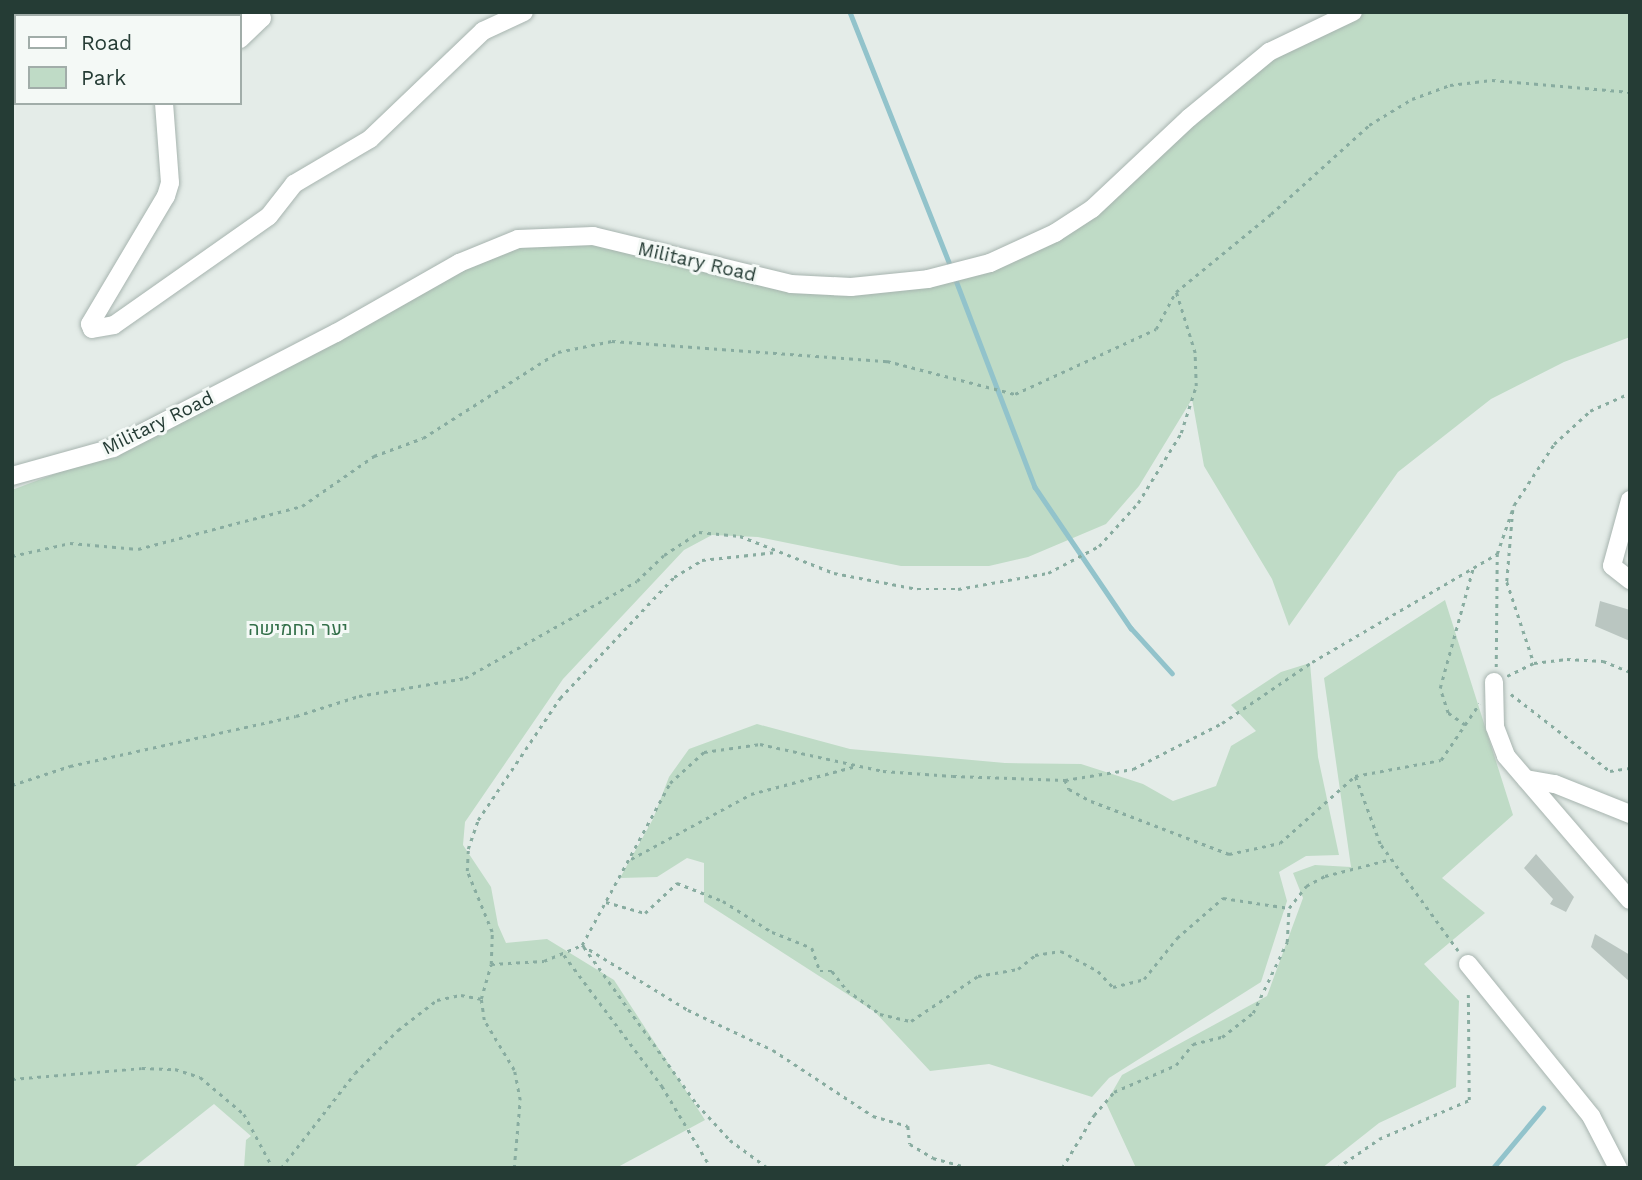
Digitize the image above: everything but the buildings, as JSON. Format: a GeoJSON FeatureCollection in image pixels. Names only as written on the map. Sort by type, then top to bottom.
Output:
{"type":"FeatureCollection","features":[{"type":"Feature","properties":{"kind":"street"},"geometry":{"type":"LineString","coordinates":[[242,37],[262,18],[246,19],[245,12]]}},
{"type":"Feature","properties":{"kind":"street"},"geometry":{"type":"LineString","coordinates":[[164,105],[170,183],[166,196],[90,324],[92,329],[114,325],[269,216],[294,184],[370,139],[482,30],[524,12]]}},
{"type":"Feature","properties":{"kind":"street","name":"Military Road"},"geometry":{"type":"LineString","coordinates":[[12,476],[113,448],[336,333],[459,263],[518,239],[593,236],[779,281],[851,287],[928,279],[990,263],[1055,233],[1092,209],[1189,118],[1269,52],[1353,12]]}},
{"type":"Feature","properties":{"kind":"street"},"geometry":{"type":"LineString","coordinates":[[1630,500],[1612,566],[1630,580]]}},
{"type":"Feature","properties":{"kind":"street"},"geometry":{"type":"LineString","coordinates":[[1494,682],[1499,742],[1526,779],[1630,900]]}},
{"type":"Feature","properties":{"kind":"street"},"geometry":{"type":"LineString","coordinates":[[1526,779],[1555,784],[1630,814]]}},
{"type":"Feature","properties":{"kind":"street"},"geometry":{"type":"LineString","coordinates":[[1468,964],[1591,1116],[1618,1168]]}},
{"type":"Feature","properties":{"kind":"path"},"geometry":{"type":"LineString","coordinates":[[12,556],[70,543],[138,549],[302,506],[374,456],[422,438],[558,352],[612,341],[887,360],[1015,394],[1156,329],[1176,292],[1271,214],[1369,125],[1412,99],[1450,85],[1492,80],[1630,92]]}},
{"type":"Feature","properties":{"kind":"path"},"geometry":{"type":"LineString","coordinates":[[12,785],[70,766],[283,719],[359,696],[465,678],[637,581],[664,555],[699,532],[740,536],[868,581],[958,589],[1048,572],[1099,546],[1165,465],[1185,421],[1196,386],[1195,353],[1176,292]]}},
{"type":"Feature","properties":{"kind":"path"},"geometry":{"type":"LineString","coordinates":[[1494,682],[1499,643],[1497,554],[1514,505],[1554,444],[1590,411],[1630,393]]}},
{"type":"Feature","properties":{"kind":"path"},"geometry":{"type":"LineString","coordinates":[[1514,505],[1507,582],[1534,663]]}},
{"type":"Feature","properties":{"kind":"path"},"geometry":{"type":"LineString","coordinates":[[514,1168],[520,1100],[514,1070],[484,1020],[481,999],[491,964],[492,932],[473,894],[467,871],[468,849],[478,820],[508,769],[560,698],[674,577],[702,560],[781,552]]}},
{"type":"Feature","properties":{"kind":"path"},"geometry":{"type":"LineString","coordinates":[[491,964],[544,961],[564,955],[582,945],[670,783],[704,752],[760,744],[857,765],[939,775],[1065,779],[1133,769],[1161,757],[1497,554]]}},
{"type":"Feature","properties":{"kind":"path"},"geometry":{"type":"LineString","coordinates":[[1465,725],[1448,713],[1440,688],[1473,568]]}},
{"type":"Feature","properties":{"kind":"path"},"geometry":{"type":"LineString","coordinates":[[1494,682],[1534,663],[1603,661],[1630,672]]}},
{"type":"Feature","properties":{"kind":"path"},"geometry":{"type":"LineString","coordinates":[[1494,682],[1610,771],[1630,768]]}},
{"type":"Feature","properties":{"kind":"path"},"geometry":{"type":"LineString","coordinates":[[1065,779],[1069,789],[1091,801],[1229,854],[1280,843],[1354,776],[1441,760],[1479,703]]}},
{"type":"Feature","properties":{"kind":"path"},"geometry":{"type":"LineString","coordinates":[[631,859],[751,794],[857,765]]}},
{"type":"Feature","properties":{"kind":"path"},"geometry":{"type":"LineString","coordinates":[[1337,1168],[1379,1139],[1469,1100],[1468,964],[1380,844],[1354,776]]}},
{"type":"Feature","properties":{"kind":"path"},"geometry":{"type":"LineString","coordinates":[[1062,1168],[1094,1115],[1114,1092],[1176,1065],[1193,1044],[1222,1037],[1253,1013],[1287,942],[1289,908],[1307,886],[1325,876],[1391,859]]}},
{"type":"Feature","properties":{"kind":"path"},"geometry":{"type":"LineString","coordinates":[[607,902],[645,913],[677,883],[812,948],[820,971],[832,971],[847,990],[880,1014],[911,1021],[978,976],[1018,969],[1035,955],[1061,951],[1098,971],[1112,987],[1144,979],[1171,951],[1177,938],[1223,898],[1289,908]]}},
{"type":"Feature","properties":{"kind":"path"},"geometry":{"type":"LineString","coordinates":[[582,945],[697,1104],[730,1140],[768,1168]]}},
{"type":"Feature","properties":{"kind":"path"},"geometry":{"type":"LineString","coordinates":[[582,945],[688,1010],[774,1050],[873,1116],[908,1126],[911,1144],[933,1158],[970,1168]]}},
{"type":"Feature","properties":{"kind":"path"},"geometry":{"type":"LineString","coordinates":[[564,955],[662,1086],[711,1168]]}},
{"type":"Feature","properties":{"kind":"path"},"geometry":{"type":"LineString","coordinates":[[281,1168],[355,1073],[398,1030],[438,1000],[461,995],[481,999]]}},
{"type":"Feature","properties":{"kind":"path"},"geometry":{"type":"LineString","coordinates":[[12,1079],[142,1068],[175,1069],[200,1077],[244,1114],[273,1168]]}},
{"type":"Feature","properties":{"kind":"green space","name":"יער החמישה"},"geometry":{"type":"Polygon","coordinates":[[[1358,12],[1630,12],[1630,337],[1564,362],[1491,399],[1398,472],[1289,626],[1272,579],[1204,466],[1192,399],[1139,486],[1106,524],[1028,557],[989,566],[901,566],[758,537],[712,535],[684,550],[563,679],[465,822],[463,845],[491,887],[498,925],[506,943],[547,939],[614,980],[705,1120],[616,1168],[244,1168],[246,1140],[251,1136],[214,1104],[133,1168],[12,1168],[12,490],[118,450],[485,246],[541,233],[870,294],[987,270],[1088,211],[1231,84],[1358,12]]]}},
{"type":"Feature","properties":{"kind":"green space"},"geometry":{"type":"Polygon","coordinates":[[[1445,600],[1513,815],[1442,878],[1485,913],[1424,964],[1459,1001],[1456,1087],[1379,1123],[1322,1168],[1136,1168],[1106,1103],[1122,1075],[1267,996],[1303,898],[1293,873],[1315,865],[1351,867],[1324,678],[1445,600]]]}},
{"type":"Feature","properties":{"kind":"green space"},"geometry":{"type":"Polygon","coordinates":[[[1310,663],[1318,757],[1339,855],[1306,856],[1279,872],[1287,901],[1261,982],[1109,1078],[1092,1097],[989,1064],[930,1071],[875,1012],[704,902],[704,863],[687,858],[657,877],[620,878],[653,819],[669,777],[689,749],[757,724],[850,749],[1005,763],[1081,764],[1143,784],[1173,801],[1216,786],[1231,746],[1256,731],[1231,705],[1281,672],[1310,663]]]}},
{"type":"Feature","properties":{"kind":"waterway"},"geometry":{"type":"LineString","coordinates":[[850,12],[951,267]]}},
{"type":"Feature","properties":{"kind":"waterway"},"geometry":{"type":"LineString","coordinates":[[954,275],[1035,487],[1131,628],[1172,673]]}},
{"type":"Feature","properties":{"kind":"waterway"},"geometry":{"type":"LineString","coordinates":[[1493,1168],[1543,1108]]}}]}
